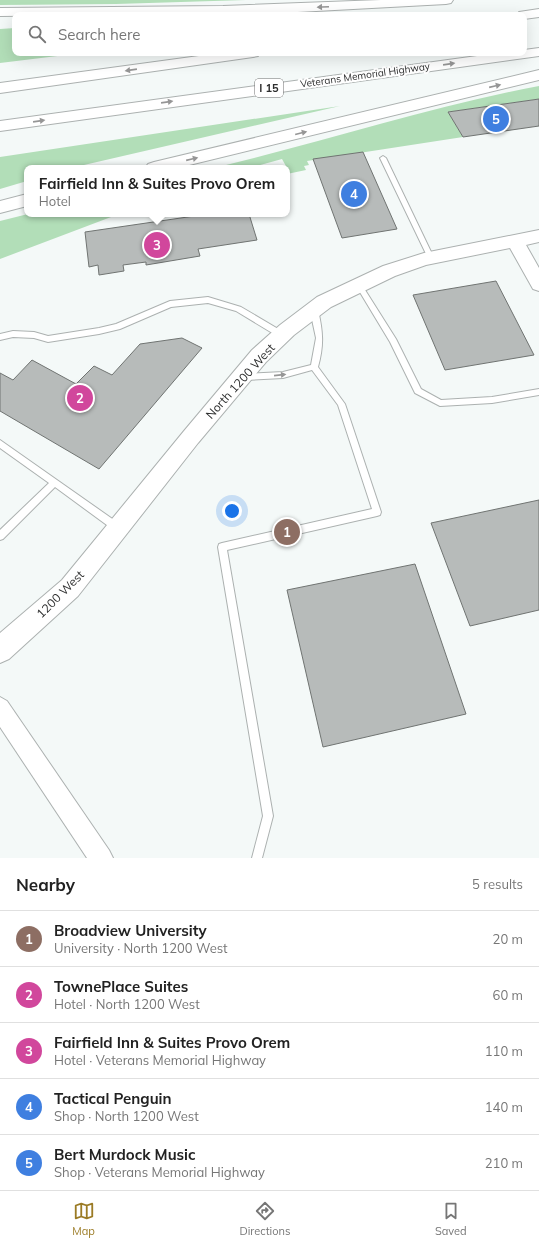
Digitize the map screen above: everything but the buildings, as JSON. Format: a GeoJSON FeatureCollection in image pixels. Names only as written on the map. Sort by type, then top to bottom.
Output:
{"type":"FeatureCollection","features":[{"type":"Feature","properties":{"kind":"highway"},"geometry":{"type":"LineString","coordinates":[[0,12],[106,12],[363,6],[446,0]]}},
{"type":"Feature","properties":{"kind":"highway"},"geometry":{"type":"LineString","coordinates":[[527,15],[539,13]]}},
{"type":"Feature","properties":{"kind":"highway"},"geometry":{"type":"LineString","coordinates":[[0,19],[12,18]]}},
{"type":"Feature","properties":{"kind":"highway","name":"Veterans Memorial Highway"},"geometry":{"type":"LineString","coordinates":[[527,54],[539,52]]}},
{"type":"Feature","properties":{"kind":"highway"},"geometry":{"type":"LineString","coordinates":[[0,88],[231,56]]}},
{"type":"Feature","properties":{"kind":"highway","name":"Veterans Memorial Highway"},"geometry":{"type":"LineString","coordinates":[[0,126],[510,56]]}},
{"type":"Feature","properties":{"kind":"highway"},"geometry":{"type":"LineString","coordinates":[[166,165],[539,75]]}},
{"type":"Feature","properties":{"kind":"highway"},"geometry":{"type":"LineString","coordinates":[[0,200],[24,196]]}},
{"type":"Feature","properties":{"kind":"highway"},"geometry":{"type":"LineString","coordinates":[[0,208],[24,201]]}},
{"type":"Feature","properties":{"kind":"street"},"geometry":{"type":"LineString","coordinates":[[539,236],[514,240],[539,284]]}},
{"type":"Feature","properties":{"kind":"street","name":"North 1200 West"},"geometry":{"type":"LineString","coordinates":[[117,532],[191,437],[259,356],[282,335],[324,302],[358,284],[389,271],[431,258],[514,240]]}},
{"type":"Feature","properties":{"kind":"street","name":"1200 West"},"geometry":{"type":"LineString","coordinates":[[0,650],[70,588],[117,532]]}},
{"type":"Feature","properties":{"kind":"street"},"geometry":{"type":"LineString","coordinates":[[0,708],[101,858]]}},
{"type":"Feature","properties":{"kind":"lane"},"geometry":{"type":"LineString","coordinates":[[383,158],[431,258]]}},
{"type":"Feature","properties":{"kind":"lane"},"geometry":{"type":"LineString","coordinates":[[358,284],[393,341],[418,391],[440,403],[492,400],[539,392]]}},
{"type":"Feature","properties":{"kind":"lane"},"geometry":{"type":"LineString","coordinates":[[0,337],[13,334],[34,335],[48,339],[99,331],[117,327],[170,304],[208,300],[238,309],[282,335]]}},
{"type":"Feature","properties":{"kind":"lane"},"geometry":{"type":"LineString","coordinates":[[314,310],[321,332],[320,348],[314,367]]}},
{"type":"Feature","properties":{"kind":"lane"},"geometry":{"type":"LineString","coordinates":[[241,377],[284,375],[314,367]]}},
{"type":"Feature","properties":{"kind":"lane"},"geometry":{"type":"LineString","coordinates":[[257,858],[268,816],[222,547],[377,512],[341,404],[314,367]]}},
{"type":"Feature","properties":{"kind":"lane"},"geometry":{"type":"LineString","coordinates":[[0,443],[117,532]]}},
{"type":"Feature","properties":{"kind":"lane"},"geometry":{"type":"LineString","coordinates":[[0,536],[54,483]]}},
{"type":"Feature","properties":{"kind":"green space"},"geometry":{"type":"Polygon","coordinates":[[[0,0],[246,0],[116,4],[0,5],[0,0]]]}},
{"type":"Feature","properties":{"kind":"green space"},"geometry":{"type":"Polygon","coordinates":[[[12,28],[12,56],[57,56],[0,63],[0,29],[12,28]]]}},
{"type":"Feature","properties":{"kind":"green space"},"geometry":{"type":"Polygon","coordinates":[[[539,86],[539,99],[448,112],[463,137],[307,161],[309,165],[304,166],[306,170],[290,173],[290,165],[285,165],[282,159],[260,165],[226,165],[417,114],[498,94],[539,86]]]}},
{"type":"Feature","properties":{"kind":"green space"},"geometry":{"type":"Polygon","coordinates":[[[340,106],[84,165],[24,165],[24,182],[0,189],[0,157],[340,106]]]}},
{"type":"Feature","properties":{"kind":"green space"},"geometry":{"type":"Polygon","coordinates":[[[24,215],[24,217],[111,217],[0,259],[0,221],[24,215]]]}},
{"type":"Feature","properties":{"kind":"place","name":"Bert Murdock Music"},"geometry":{"type":"Point","coordinates":[496,119]}},
{"type":"Feature","properties":{"kind":"place","name":"Tactical Penguin"},"geometry":{"type":"Point","coordinates":[354,194]}},
{"type":"Feature","properties":{"kind":"place","name":"Fairfield Inn & Suites Provo Orem"},"geometry":{"type":"Point","coordinates":[157,245]}},
{"type":"Feature","properties":{"kind":"place","name":"TownePlace Suites"},"geometry":{"type":"Point","coordinates":[80,398]}},
{"type":"Feature","properties":{"kind":"place","name":"Broadview University"},"geometry":{"type":"Point","coordinates":[287,532]}}]}
